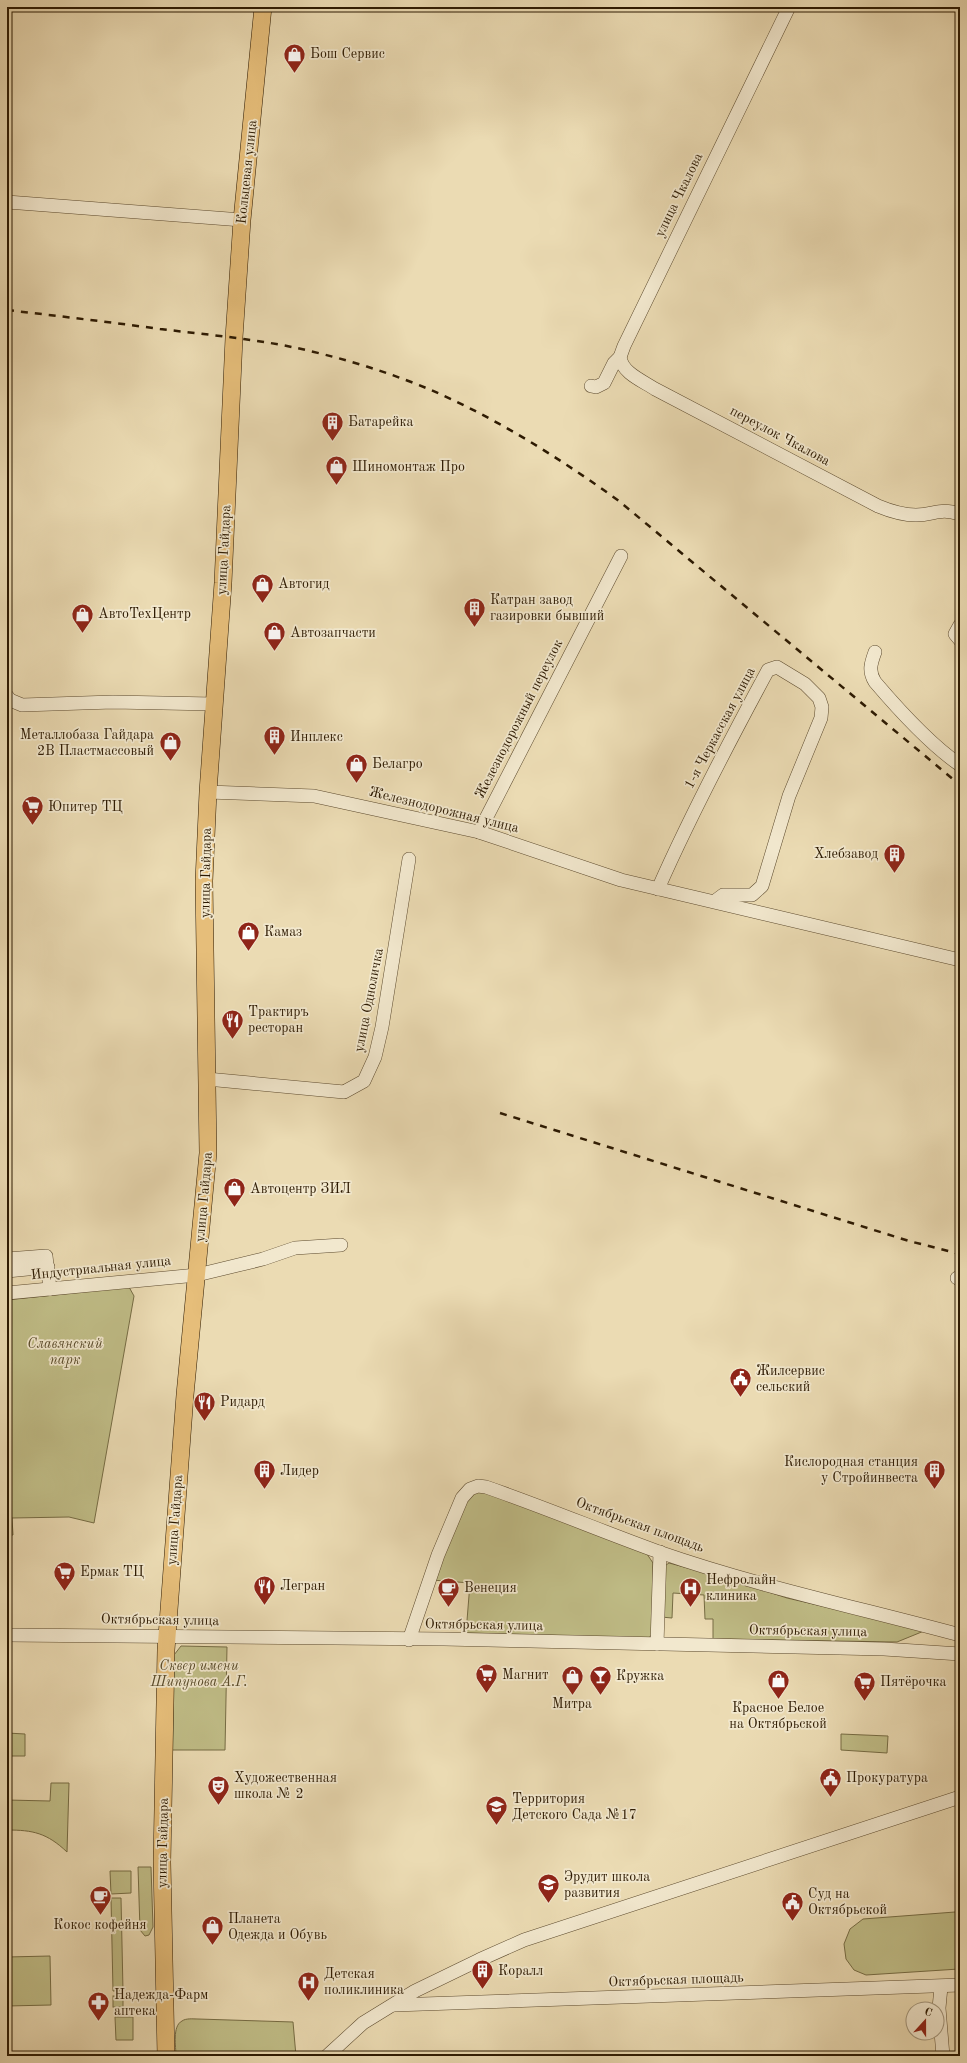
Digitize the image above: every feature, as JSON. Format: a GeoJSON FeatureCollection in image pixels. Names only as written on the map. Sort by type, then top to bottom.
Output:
{"type":"FeatureCollection","features":[{"type":"Feature","properties":{"kind":"main road","name":"Кольцевая улица"},"geometry":{"type":"LineString","coordinates":[[234,338],[242,220],[263,7]]}},
{"type":"Feature","properties":{"kind":"main road","name":"улица Гайдара"},"geometry":{"type":"LineString","coordinates":[[166,2056],[162,1862],[167,1636],[185,1395],[208,1153],[204,881],[213,704],[223,583],[234,338]]}},
{"type":"Feature","properties":{"kind":"street","name":"улица Чкалова"},"geometry":{"type":"LineString","coordinates":[[591,386],[596,387],[604,383],[614,363],[620,357],[627,339],[789,7]]}},
{"type":"Feature","properties":{"kind":"street"},"geometry":{"type":"LineString","coordinates":[[7,202],[242,220]]}},
{"type":"Feature","properties":{"kind":"street","name":"переулок Чкалова"},"geometry":{"type":"LineString","coordinates":[[620,357],[621,363],[628,371],[655,389],[878,506],[890,511],[917,515],[939,510],[949,510],[960,514]]}},
{"type":"Feature","properties":{"kind":"street","name":"Железнодорожный переулок"},"geometry":{"type":"LineString","coordinates":[[479,832],[621,556]]}},
{"type":"Feature","properties":{"kind":"street"},"geometry":{"type":"LineString","coordinates":[[960,625],[955,634],[960,640]]}},
{"type":"Feature","properties":{"kind":"street"},"geometry":{"type":"LineString","coordinates":[[875,652],[870,669],[875,682],[951,759],[960,765]]}},
{"type":"Feature","properties":{"kind":"street","name":"1-я Черкасская улица"},"geometry":{"type":"LineString","coordinates":[[658,889],[683,832],[710,778],[768,670],[777,668],[805,684],[819,698],[822,707],[819,727],[789,796],[762,886],[752,895],[723,895],[715,901]]}},
{"type":"Feature","properties":{"kind":"street"},"geometry":{"type":"LineString","coordinates":[[7,696],[10,700],[22,705]]}},
{"type":"Feature","properties":{"kind":"street"},"geometry":{"type":"LineString","coordinates":[[7,707],[22,705],[113,702],[213,704]]}},
{"type":"Feature","properties":{"kind":"street","name":"Железнодорожная улица"},"geometry":{"type":"LineString","coordinates":[[208,792],[314,796],[479,832],[621,880],[960,960]]}},
{"type":"Feature","properties":{"kind":"street","name":"улица Одноличка"},"geometry":{"type":"LineString","coordinates":[[207,1079],[344,1092],[364,1082],[371,1070],[382,1027],[409,859]]}},
{"type":"Feature","properties":{"kind":"street","name":"Индустриальная улица"},"geometry":{"type":"LineString","coordinates":[[7,1294],[197,1275],[263,1259],[295,1248],[341,1245]]}},
{"type":"Feature","properties":{"kind":"street"},"geometry":{"type":"LineString","coordinates":[[7,1259],[43,1255],[47,1258],[50,1290]]}},
{"type":"Feature","properties":{"kind":"street"},"geometry":{"type":"LineString","coordinates":[[7,1271],[48,1267]]}},
{"type":"Feature","properties":{"kind":"street","name":"Октябрьская площадь"},"geometry":{"type":"LineString","coordinates":[[409,1640],[438,1555],[462,1498],[470,1489],[478,1486],[486,1487],[551,1510],[660,1552],[757,1582],[960,1635]]}},
{"type":"Feature","properties":{"kind":"street"},"geometry":{"type":"LineString","coordinates":[[657,1644],[660,1552]]}},
{"type":"Feature","properties":{"kind":"street","name":"Октябрьская улица"},"geometry":{"type":"LineString","coordinates":[[7,1634],[657,1644],[884,1649],[960,1654]]}},
{"type":"Feature","properties":{"kind":"street"},"geometry":{"type":"LineString","coordinates":[[327,2056],[363,2023],[393,2005],[459,1970],[524,1940],[960,1797]]}},
{"type":"Feature","properties":{"kind":"street","name":"Октябрьская площадь"},"geometry":{"type":"LineString","coordinates":[[393,2005],[941,1987],[960,1985]]}},
{"type":"Feature","properties":{"kind":"street"},"geometry":{"type":"LineString","coordinates":[[941,1987],[939,2008],[943,2056]]}},
{"type":"Feature","properties":{"kind":"green space","name":"Славянский парк"},"geometry":{"type":"Polygon","coordinates":[[[129,1287],[134,1296],[94,1523],[69,1517],[12,1518],[13,1535],[7,1535],[7,1300],[129,1287]]]}},
{"type":"Feature","properties":{"kind":"green space"},"geometry":{"type":"Polygon","coordinates":[[[480,1490],[647,1554],[653,1563],[652,1634],[649,1638],[466,1633],[470,1583],[432,1580],[465,1497],[480,1490]]]}},
{"type":"Feature","properties":{"kind":"green space"},"geometry":{"type":"Polygon","coordinates":[[[669,1563],[726,1578],[787,1598],[922,1629],[924,1631],[897,1642],[713,1639],[713,1619],[705,1619],[704,1595],[673,1593],[672,1618],[661,1617],[663,1567],[669,1563]]]}},
{"type":"Feature","properties":{"kind":"green space","name":"Сквер имени Шипунова А.Г."},"geometry":{"type":"Polygon","coordinates":[[[181,1646],[227,1647],[225,1750],[172,1750],[174,1655],[181,1646]]]}},
{"type":"Feature","properties":{"kind":"green space"},"geometry":{"type":"Polygon","coordinates":[[[7,1733],[25,1734],[25,1756],[7,1756],[7,1733]]]}},
{"type":"Feature","properties":{"kind":"green space"},"geometry":{"type":"Polygon","coordinates":[[[841,1734],[888,1736],[887,1753],[841,1750],[841,1734]]]}},
{"type":"Feature","properties":{"kind":"green space"},"geometry":{"type":"Polygon","coordinates":[[[51,1783],[69,1783],[67,1852],[53,1841],[39,1834],[25,1831],[7,1830],[7,1800],[50,1801],[51,1783]]]}},
{"type":"Feature","properties":{"kind":"green space"},"geometry":{"type":"Polygon","coordinates":[[[138,1867],[151,1867],[153,1927],[149,1935],[145,1936],[140,1930],[138,1867]]]}},
{"type":"Feature","properties":{"kind":"green space"},"geometry":{"type":"Polygon","coordinates":[[[110,1871],[131,1871],[131,1893],[111,1894],[110,1871]]]}},
{"type":"Feature","properties":{"kind":"green space"},"geometry":{"type":"Polygon","coordinates":[[[111,1898],[121,1898],[123,1991],[113,1991],[111,1898]]]}},
{"type":"Feature","properties":{"kind":"green space"},"geometry":{"type":"Polygon","coordinates":[[[955,1912],[960,1914],[959,1969],[866,1975],[854,1970],[846,1959],[844,1944],[850,1929],[863,1919],[955,1912]]]}},
{"type":"Feature","properties":{"kind":"green space"},"geometry":{"type":"Polygon","coordinates":[[[50,1956],[51,2005],[7,2006],[7,1957],[50,1956]]]}},
{"type":"Feature","properties":{"kind":"green space"},"geometry":{"type":"Polygon","coordinates":[[[113,1996],[123,1996],[123,2007],[113,2007],[113,1996]]]}},
{"type":"Feature","properties":{"kind":"green space"},"geometry":{"type":"Polygon","coordinates":[[[115,2017],[133,2017],[133,2040],[116,2040],[115,2017]]]}},
{"type":"Feature","properties":{"kind":"green space"},"geometry":{"type":"Polygon","coordinates":[[[185,2019],[293,2022],[296,2056],[176,2056],[175,2037],[177,2027],[185,2019]]]}},
{"type":"Feature","properties":{"kind":"railway"},"geometry":{"type":"LineString","coordinates":[[7,310],[224,336],[287,346],[345,360],[384,372],[422,386],[464,405],[532,443],[619,501],[960,785]]}},
{"type":"Feature","properties":{"kind":"railway"},"geometry":{"type":"LineString","coordinates":[[500,1113],[909,1241],[960,1254]]}},
{"type":"Feature","properties":{"kind":"place","name":"Бош Сервис"},"geometry":{"type":"Point","coordinates":[295,74]}},
{"type":"Feature","properties":{"kind":"place","name":"Батарейка"},"geometry":{"type":"Point","coordinates":[332,442]}},
{"type":"Feature","properties":{"kind":"place","name":"Шиномонтаж Про"},"geometry":{"type":"Point","coordinates":[337,486]}},
{"type":"Feature","properties":{"kind":"place","name":"Автогид"},"geometry":{"type":"Point","coordinates":[262,604]}},
{"type":"Feature","properties":{"kind":"place","name":"Катран завод газировки бывший"},"geometry":{"type":"Point","coordinates":[475,628]}},
{"type":"Feature","properties":{"kind":"place","name":"АвтоТехЦентр"},"geometry":{"type":"Point","coordinates":[83,634]}},
{"type":"Feature","properties":{"kind":"place","name":"Автозапчасти"},"geometry":{"type":"Point","coordinates":[274,652]}},
{"type":"Feature","properties":{"kind":"place","name":"Инплекс"},"geometry":{"type":"Point","coordinates":[274,756]}},
{"type":"Feature","properties":{"kind":"place","name":"Металлобаза Гайдара 2В Пластмассовый"},"geometry":{"type":"Point","coordinates":[170,762]}},
{"type":"Feature","properties":{"kind":"place","name":"Белагро"},"geometry":{"type":"Point","coordinates":[357,784]}},
{"type":"Feature","properties":{"kind":"place","name":"Юпитер ТЦ"},"geometry":{"type":"Point","coordinates":[32,826]}},
{"type":"Feature","properties":{"kind":"place","name":"Хлебзавод"},"geometry":{"type":"Point","coordinates":[894,874]}},
{"type":"Feature","properties":{"kind":"place","name":"Камаз"},"geometry":{"type":"Point","coordinates":[249,952]}},
{"type":"Feature","properties":{"kind":"place","name":"Трактиръ ресторан"},"geometry":{"type":"Point","coordinates":[233,1040]}},
{"type":"Feature","properties":{"kind":"place","name":"Автоцентр ЗИЛ"},"geometry":{"type":"Point","coordinates":[235,1208]}},
{"type":"Feature","properties":{"kind":"place","name":"Жилсервис сельский"},"geometry":{"type":"Point","coordinates":[740,1398]}},
{"type":"Feature","properties":{"kind":"place","name":"Ридард"},"geometry":{"type":"Point","coordinates":[204,1422]}},
{"type":"Feature","properties":{"kind":"place","name":"Лидер"},"geometry":{"type":"Point","coordinates":[264,1490]}},
{"type":"Feature","properties":{"kind":"place","name":"Кислородная станция у Стройинвеста"},"geometry":{"type":"Point","coordinates":[934,1490]}},
{"type":"Feature","properties":{"kind":"place","name":"Ермак ТЦ"},"geometry":{"type":"Point","coordinates":[65,1592]}},
{"type":"Feature","properties":{"kind":"place","name":"Легран"},"geometry":{"type":"Point","coordinates":[264,1606]}},
{"type":"Feature","properties":{"kind":"place","name":"Венеция"},"geometry":{"type":"Point","coordinates":[448,1608]}},
{"type":"Feature","properties":{"kind":"place","name":"Нефролайн клиника"},"geometry":{"type":"Point","coordinates":[690,1608]}},
{"type":"Feature","properties":{"kind":"place","name":"Магнит"},"geometry":{"type":"Point","coordinates":[487,1694]}},
{"type":"Feature","properties":{"kind":"place","name":"Митра"},"geometry":{"type":"Point","coordinates":[572,1696]}},
{"type":"Feature","properties":{"kind":"place","name":"Кружка"},"geometry":{"type":"Point","coordinates":[600,1696]}},
{"type":"Feature","properties":{"kind":"place","name":"Красное Белое на Октябрьской"},"geometry":{"type":"Point","coordinates":[778,1700]}},
{"type":"Feature","properties":{"kind":"place","name":"Пятёрочка"},"geometry":{"type":"Point","coordinates":[864,1702]}},
{"type":"Feature","properties":{"kind":"place","name":"Прокуратура"},"geometry":{"type":"Point","coordinates":[830,1798]}},
{"type":"Feature","properties":{"kind":"place","name":"Художественная школа № 2"},"geometry":{"type":"Point","coordinates":[219,1806]}},
{"type":"Feature","properties":{"kind":"place","name":"Территория Детского Сада №17"},"geometry":{"type":"Point","coordinates":[496,1826]}},
{"type":"Feature","properties":{"kind":"place","name":"Эрудит школа развития"},"geometry":{"type":"Point","coordinates":[548,1904]}},
{"type":"Feature","properties":{"kind":"place","name":"Кокос кофейня"},"geometry":{"type":"Point","coordinates":[100,1916]}},
{"type":"Feature","properties":{"kind":"place","name":"Суд на Октябрьской"},"geometry":{"type":"Point","coordinates":[792,1922]}},
{"type":"Feature","properties":{"kind":"place","name":"Планета Одежда и Обувь"},"geometry":{"type":"Point","coordinates":[213,1946]}},
{"type":"Feature","properties":{"kind":"place","name":"Коралл"},"geometry":{"type":"Point","coordinates":[482,1990]}},
{"type":"Feature","properties":{"kind":"place","name":"Детская поликлиника"},"geometry":{"type":"Point","coordinates":[308,2002]}},
{"type":"Feature","properties":{"kind":"place","name":"Надежда-Фарм аптека"},"geometry":{"type":"Point","coordinates":[98,2022]}}]}
